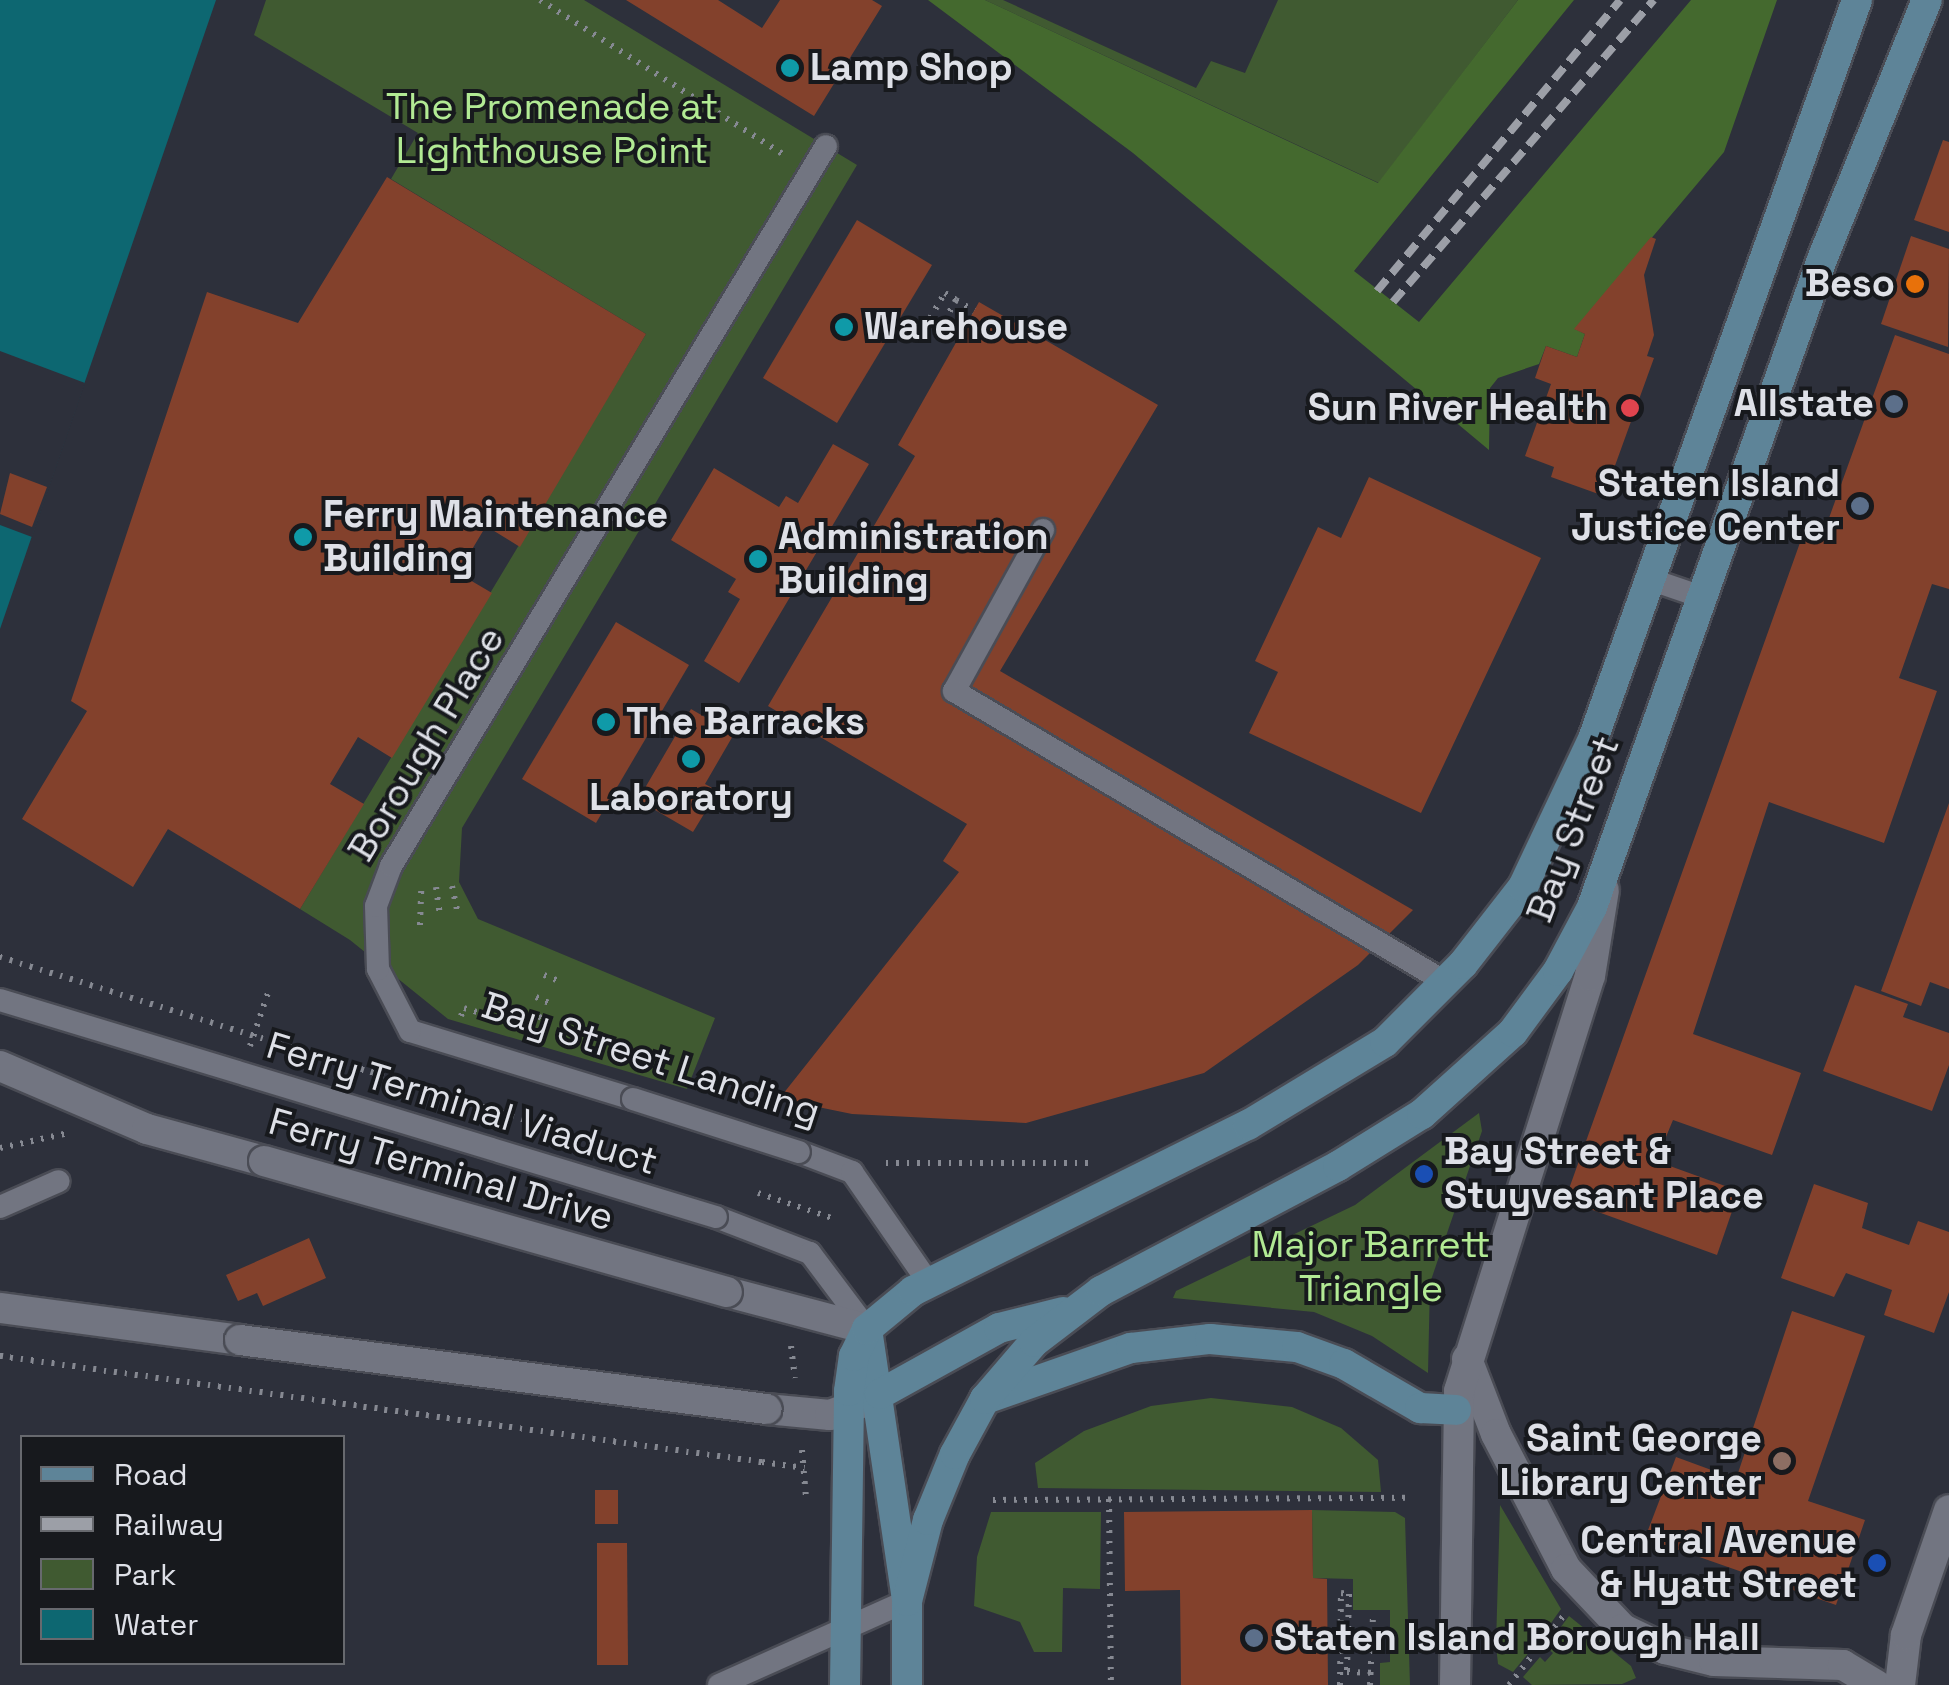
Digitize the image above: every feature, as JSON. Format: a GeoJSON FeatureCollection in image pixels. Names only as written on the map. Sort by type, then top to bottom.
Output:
{"type":"FeatureCollection","features":[{"type":"Feature","properties":{"kind":"main road","name":"Bay Street"},"geometry":{"type":"LineString","coordinates":[[867,1329],[929,1283],[1159,1171],[1336,1075],[1385,1042],[1447,983],[1542,852],[1593,740],[1857,0]]}},
{"type":"Feature","properties":{"kind":"main road","name":"Bay Street"},"geometry":{"type":"LineString","coordinates":[[907,1602],[942,1484],[985,1399],[1071,1310],[1338,1166],[1442,1099],[1513,1032],[1547,986],[1592,907],[1699,596],[1846,196],[1928,0]]}},
{"type":"Feature","properties":{"kind":"main road"},"geometry":{"type":"LineString","coordinates":[[880,1394],[1000,1328],[1071,1310]]}},
{"type":"Feature","properties":{"kind":"main road"},"geometry":{"type":"LineString","coordinates":[[867,1329],[880,1394],[907,1602],[907,1685]]}},
{"type":"Feature","properties":{"kind":"main road"},"geometry":{"type":"LineString","coordinates":[[845,1685],[848,1411],[854,1356],[867,1329]]}},
{"type":"Feature","properties":{"kind":"main road"},"geometry":{"type":"LineString","coordinates":[[985,1399],[1131,1348],[1224,1339],[1310,1351],[1420,1408],[1456,1410]]}},
{"type":"Feature","properties":{"kind":"street"},"geometry":{"type":"LineString","coordinates":[[1455,1685],[1456,1410],[1467,1359],[1590,976],[1608,861]]}},
{"type":"Feature","properties":{"kind":"street","name":"Ferry Terminal Drive"},"geometry":{"type":"LineString","coordinates":[[0,1066],[147,1129],[867,1329]]}},
{"type":"Feature","properties":{"kind":"street"},"geometry":{"type":"LineString","coordinates":[[0,1308],[798,1414],[848,1411],[880,1394]]}},
{"type":"Feature","properties":{"kind":"street"},"geometry":{"type":"LineString","coordinates":[[1467,1359],[1496,1434],[1566,1569],[1622,1629],[1665,1649],[1714,1661],[1843,1665],[1876,1685]]}},
{"type":"Feature","properties":{"kind":"street"},"geometry":{"type":"LineString","coordinates":[[1900,1685],[1906,1635],[1949,1510]]}},
{"type":"Feature","properties":{"kind":"lane","name":"Borough Place"},"geometry":{"type":"LineString","coordinates":[[826,146],[391,866],[376,906],[378,969],[410,1031],[852,1172],[929,1283]]}},
{"type":"Feature","properties":{"kind":"lane"},"geometry":{"type":"LineString","coordinates":[[1043,530],[954,690],[1447,983]]}},
{"type":"Feature","properties":{"kind":"lane"},"geometry":{"type":"LineString","coordinates":[[1649,579],[1699,596]]}},
{"type":"Feature","properties":{"kind":"lane","name":"Ferry Terminal Viaduct"},"geometry":{"type":"LineString","coordinates":[[0,1000],[716,1217],[810,1253],[867,1329]]}},
{"type":"Feature","properties":{"kind":"lane"},"geometry":{"type":"LineString","coordinates":[[0,1207],[58,1181]]}},
{"type":"Feature","properties":{"kind":"lane"},"geometry":{"type":"LineString","coordinates":[[718,1685],[907,1602]]}},
{"type":"Feature","properties":{"kind":"path"},"geometry":{"type":"LineString","coordinates":[[540,0],[810,171]]}},
{"type":"Feature","properties":{"kind":"path"},"geometry":{"type":"LineString","coordinates":[[956,300],[937,334],[924,327],[945,293],[974,311]]}},
{"type":"Feature","properties":{"kind":"path"},"geometry":{"type":"LineString","coordinates":[[409,893],[415,880]]}},
{"type":"Feature","properties":{"kind":"path"},"geometry":{"type":"LineString","coordinates":[[452,886],[458,915]]}},
{"type":"Feature","properties":{"kind":"path"},"geometry":{"type":"LineString","coordinates":[[436,887],[440,917]]}},
{"type":"Feature","properties":{"kind":"path"},"geometry":{"type":"LineString","coordinates":[[420,925],[421,888]]}},
{"type":"Feature","properties":{"kind":"path"},"geometry":{"type":"LineString","coordinates":[[0,957],[538,1124]]}},
{"type":"Feature","properties":{"kind":"path"},"geometry":{"type":"LineString","coordinates":[[544,975],[561,982]]}},
{"type":"Feature","properties":{"kind":"path"},"geometry":{"type":"LineString","coordinates":[[536,997],[553,1004]]}},
{"type":"Feature","properties":{"kind":"path"},"geometry":{"type":"LineString","coordinates":[[529,1013],[547,1020]]}},
{"type":"Feature","properties":{"kind":"path","name":"Bay Street Landing"},"geometry":{"type":"LineString","coordinates":[[452,1022],[468,1028]]}},
{"type":"Feature","properties":{"kind":"path"},"geometry":{"type":"LineString","coordinates":[[0,1148],[60,1138],[73,1123]]}},
{"type":"Feature","properties":{"kind":"path"},"geometry":{"type":"LineString","coordinates":[[35,1140],[42,1153]]}},
{"type":"Feature","properties":{"kind":"path"},"geometry":{"type":"LineString","coordinates":[[875,1162],[1051,1159],[1159,1171]]}},
{"type":"Feature","properties":{"kind":"path"},"geometry":{"type":"LineString","coordinates":[[746,1189],[832,1218]]}},
{"type":"Feature","properties":{"kind":"path"},"geometry":{"type":"LineString","coordinates":[[791,1348],[807,1515]]}},
{"type":"Feature","properties":{"kind":"path"},"geometry":{"type":"LineString","coordinates":[[0,1356],[805,1468]]}},
{"type":"Feature","properties":{"kind":"path"},"geometry":{"type":"LineString","coordinates":[[993,1500],[1410,1498]]}},
{"type":"Feature","properties":{"kind":"path"},"geometry":{"type":"LineString","coordinates":[[1109,1499],[1111,1685]]}},
{"type":"Feature","properties":{"kind":"path"},"geometry":{"type":"LineString","coordinates":[[1340,1685],[1341,1594],[1348,1594],[1347,1672],[1371,1672]]}},
{"type":"Feature","properties":{"kind":"path"},"geometry":{"type":"LineString","coordinates":[[1509,1685],[1570,1607]]}},
{"type":"Feature","properties":{"kind":"path"},"geometry":{"type":"LineString","coordinates":[[1370,1685],[1372,1617]]}},
{"type":"Feature","properties":{"kind":"green space","name":"The Promenade at Lighthouse Point"},"geometry":{"type":"Polygon","coordinates":[[[266,0],[584,0],[857,165],[462,828],[459,882],[478,919],[715,1018],[687,1089],[448,1019],[350,940],[300,909],[646,334],[391,179],[418,133],[254,35],[266,0]]]}},
{"type":"Feature","properties":{"kind":"green space"},"geometry":{"type":"Polygon","coordinates":[[[928,0],[985,0],[1378,183],[1518,0],[1574,0],[1354,271],[1419,322],[1691,0],[1777,0],[1724,152],[1575,329],[1585,334],[1577,357],[1546,346],[1539,364],[1498,378],[1490,388],[1489,450],[1133,153],[928,0]]]}},
{"type":"Feature","properties":{"kind":"green space"},"geometry":{"type":"Polygon","coordinates":[[[985,0],[1003,0],[1196,88],[1211,61],[1245,73],[1278,0],[1518,0],[1379,183],[985,0]]]}},
{"type":"Feature","properties":{"kind":"green space","name":"Major Barrett Triangle"},"geometry":{"type":"Polygon","coordinates":[[[1479,1113],[1482,1131],[1430,1283],[1428,1373],[1372,1336],[1314,1312],[1173,1298],[1176,1291],[1355,1205],[1479,1113]]]}},
{"type":"Feature","properties":{"kind":"green space"},"geometry":{"type":"Polygon","coordinates":[[[1211,1398],[1292,1407],[1341,1428],[1378,1460],[1381,1492],[1038,1488],[1035,1463],[1084,1431],[1151,1406],[1211,1398]]]}},
{"type":"Feature","properties":{"kind":"green space"},"geometry":{"type":"Polygon","coordinates":[[[1500,1505],[1561,1609],[1539,1640],[1534,1636],[1526,1645],[1531,1650],[1513,1672],[1498,1664],[1496,1645],[1500,1505]]]}},
{"type":"Feature","properties":{"kind":"green space"},"geometry":{"type":"Polygon","coordinates":[[[1312,1510],[1395,1512],[1405,1518],[1410,1685],[1380,1685],[1380,1663],[1390,1662],[1390,1610],[1353,1610],[1353,1579],[1313,1578],[1312,1510]]]}},
{"type":"Feature","properties":{"kind":"green space"},"geometry":{"type":"Polygon","coordinates":[[[991,1512],[1101,1512],[1100,1589],[1063,1588],[1062,1652],[1034,1652],[1020,1622],[974,1606],[977,1557],[991,1512]]]}},
{"type":"Feature","properties":{"kind":"green space"},"geometry":{"type":"Polygon","coordinates":[[[1569,1616],[1631,1666],[1636,1678],[1622,1684],[1532,1685],[1523,1677],[1540,1657],[1545,1662],[1553,1653],[1546,1647],[1569,1616]]]}},
{"type":"Feature","properties":{"kind":"water"},"geometry":{"type":"Polygon","coordinates":[[[0,0],[216,0],[0,629],[0,0]]]}},
{"type":"Feature","properties":{"kind":"pier"},"geometry":{"type":"Polygon","coordinates":[[[0,351],[85,383],[32,537],[0,525],[0,351]]]}},
{"type":"Feature","properties":{"kind":"building","name":"Lamp Shop"},"geometry":{"type":"Polygon","coordinates":[[[626,0],[718,0],[762,28],[780,0],[872,0],[882,6],[814,116],[626,0]]]}},
{"type":"Feature","properties":{"kind":"building"},"geometry":{"type":"Polygon","coordinates":[[[1943,140],[1949,142],[1949,232],[1914,220],[1943,140]]]}},
{"type":"Feature","properties":{"kind":"building","name":"Ferry Maintenance Building"},"geometry":{"type":"Polygon","coordinates":[[[387,177],[646,334],[520,547],[486,526],[458,573],[492,593],[392,758],[358,737],[330,784],[364,804],[300,909],[168,829],[133,887],[22,819],[87,711],[71,701],[207,292],[298,323],[387,177]]]}},
{"type":"Feature","properties":{"kind":"building","name":"Warehouse"},"geometry":{"type":"Polygon","coordinates":[[[857,220],[932,265],[837,423],[763,378],[857,220]]]}},
{"type":"Feature","properties":{"kind":"building"},"geometry":{"type":"Polygon","coordinates":[[[1911,236],[1949,249],[1948,347],[1881,324],[1911,236]]]}},
{"type":"Feature","properties":{"kind":"building"},"geometry":{"type":"Polygon","coordinates":[[[1651,237],[1656,239],[1644,275],[1654,335],[1647,356],[1654,358],[1604,496],[1551,477],[1554,467],[1525,456],[1551,384],[1535,378],[1546,346],[1577,357],[1585,334],[1574,329],[1651,237]]]}},
{"type":"Feature","properties":{"kind":"building"},"geometry":{"type":"Polygon","coordinates":[[[979,302],[1158,405],[1000,671],[1413,910],[1358,965],[1204,1073],[1026,1123],[852,1114],[779,1099],[959,872],[943,861],[967,824],[768,706],[915,456],[898,445],[979,302]]]}},
{"type":"Feature","properties":{"kind":"building"},"geometry":{"type":"Polygon","coordinates":[[[1895,335],[1949,354],[1949,589],[1932,584],[1899,678],[1937,691],[1884,843],[1769,802],[1693,1034],[1801,1073],[1772,1155],[1673,1120],[1656,1161],[1739,1191],[1717,1255],[1565,1200],[1802,537],[1820,543],[1895,335]]]}},
{"type":"Feature","properties":{"kind":"building","name":"Administration Building"},"geometry":{"type":"Polygon","coordinates":[[[833,444],[869,464],[739,683],[704,661],[740,599],[728,592],[736,579],[671,540],[714,468],[779,507],[786,496],[798,503],[833,444]]]}},
{"type":"Feature","properties":{"kind":"building"},"geometry":{"type":"Polygon","coordinates":[[[10,473],[47,487],[32,527],[0,514],[10,473]]]}},
{"type":"Feature","properties":{"kind":"building"},"geometry":{"type":"Polygon","coordinates":[[[1369,477],[1541,558],[1421,813],[1249,733],[1278,672],[1255,661],[1318,527],[1341,538],[1369,477]]]}},
{"type":"Feature","properties":{"kind":"building","name":"The Barracks"},"geometry":{"type":"Polygon","coordinates":[[[616,622],[689,665],[596,823],[522,779],[616,622]]]}},
{"type":"Feature","properties":{"kind":"building","name":"Laboratory"},"geometry":{"type":"Polygon","coordinates":[[[691,709],[734,734],[705,784],[718,791],[693,832],[638,800],[691,709]]]}},
{"type":"Feature","properties":{"kind":"building"},"geometry":{"type":"Polygon","coordinates":[[[1949,803],[1949,989],[1930,982],[1921,1006],[1881,991],[1949,803]]]}},
{"type":"Feature","properties":{"kind":"building"},"geometry":{"type":"Polygon","coordinates":[[[1855,985],[1908,1004],[1903,1017],[1949,1033],[1949,1065],[1932,1111],[1823,1071],[1855,985]]]}},
{"type":"Feature","properties":{"kind":"building"},"geometry":{"type":"Polygon","coordinates":[[[1814,1184],[1868,1203],[1862,1228],[1878,1234],[1909,1245],[1918,1221],[1949,1232],[1949,1292],[1934,1333],[1884,1315],[1892,1290],[1846,1273],[1834,1297],[1781,1278],[1814,1184]]]}},
{"type":"Feature","properties":{"kind":"building"},"geometry":{"type":"Polygon","coordinates":[[[309,1238],[326,1278],[263,1306],[257,1293],[238,1301],[226,1275],[309,1238]]]}},
{"type":"Feature","properties":{"kind":"building","name":"Saint George Library Center"},"geometry":{"type":"Polygon","coordinates":[[[1792,1311],[1865,1336],[1808,1501],[1865,1520],[1836,1605],[1645,1538],[1676,1457],[1736,1479],[1792,1311]]]}},
{"type":"Feature","properties":{"kind":"building"},"geometry":{"type":"Polygon","coordinates":[[[595,1490],[618,1490],[618,1524],[595,1524],[595,1490]]]}},
{"type":"Feature","properties":{"kind":"building","name":"Staten Island Borough Hall"},"geometry":{"type":"Polygon","coordinates":[[[1312,1510],[1313,1578],[1327,1579],[1328,1685],[1181,1685],[1180,1590],[1125,1591],[1124,1512],[1312,1510]]]}},
{"type":"Feature","properties":{"kind":"building"},"geometry":{"type":"Polygon","coordinates":[[[597,1543],[627,1543],[628,1665],[597,1665],[597,1543]]]}},
{"type":"Feature","properties":{"kind":"railway"},"geometry":{"type":"LineString","coordinates":[[1377,291],[1620,0]]}},
{"type":"Feature","properties":{"kind":"railway"},"geometry":{"type":"LineString","coordinates":[[1393,302],[1654,0]]}},
{"type":"Feature","properties":{"kind":"place","name":"Lamp Shop"},"geometry":{"type":"Point","coordinates":[790,68]}},
{"type":"Feature","properties":{"kind":"place","name":"Beso"},"geometry":{"type":"Point","coordinates":[1915,284]}},
{"type":"Feature","properties":{"kind":"place","name":"Warehouse"},"geometry":{"type":"Point","coordinates":[844,327]}},
{"type":"Feature","properties":{"kind":"place","name":"Allstate"},"geometry":{"type":"Point","coordinates":[1894,404]}},
{"type":"Feature","properties":{"kind":"place","name":"Sun River Health"},"geometry":{"type":"Point","coordinates":[1630,408]}},
{"type":"Feature","properties":{"kind":"place","name":"Staten Island Justice Center"},"geometry":{"type":"Point","coordinates":[1860,506]}},
{"type":"Feature","properties":{"kind":"place","name":"Ferry Maintenance Building"},"geometry":{"type":"Point","coordinates":[303,537]}},
{"type":"Feature","properties":{"kind":"place","name":"Administration Building"},"geometry":{"type":"Point","coordinates":[758,559]}},
{"type":"Feature","properties":{"kind":"place","name":"The Barracks"},"geometry":{"type":"Point","coordinates":[606,722]}},
{"type":"Feature","properties":{"kind":"place","name":"Laboratory"},"geometry":{"type":"Point","coordinates":[691,759]}},
{"type":"Feature","properties":{"kind":"place","name":"Bay Street & Stuyvesant Place"},"geometry":{"type":"Point","coordinates":[1424,1174]}},
{"type":"Feature","properties":{"kind":"place","name":"Saint George Library Center"},"geometry":{"type":"Point","coordinates":[1782,1461]}},
{"type":"Feature","properties":{"kind":"place","name":"Central Avenue & Hyatt Street"},"geometry":{"type":"Point","coordinates":[1877,1563]}},
{"type":"Feature","properties":{"kind":"place","name":"Staten Island Borough Hall"},"geometry":{"type":"Point","coordinates":[1254,1638]}}]}
